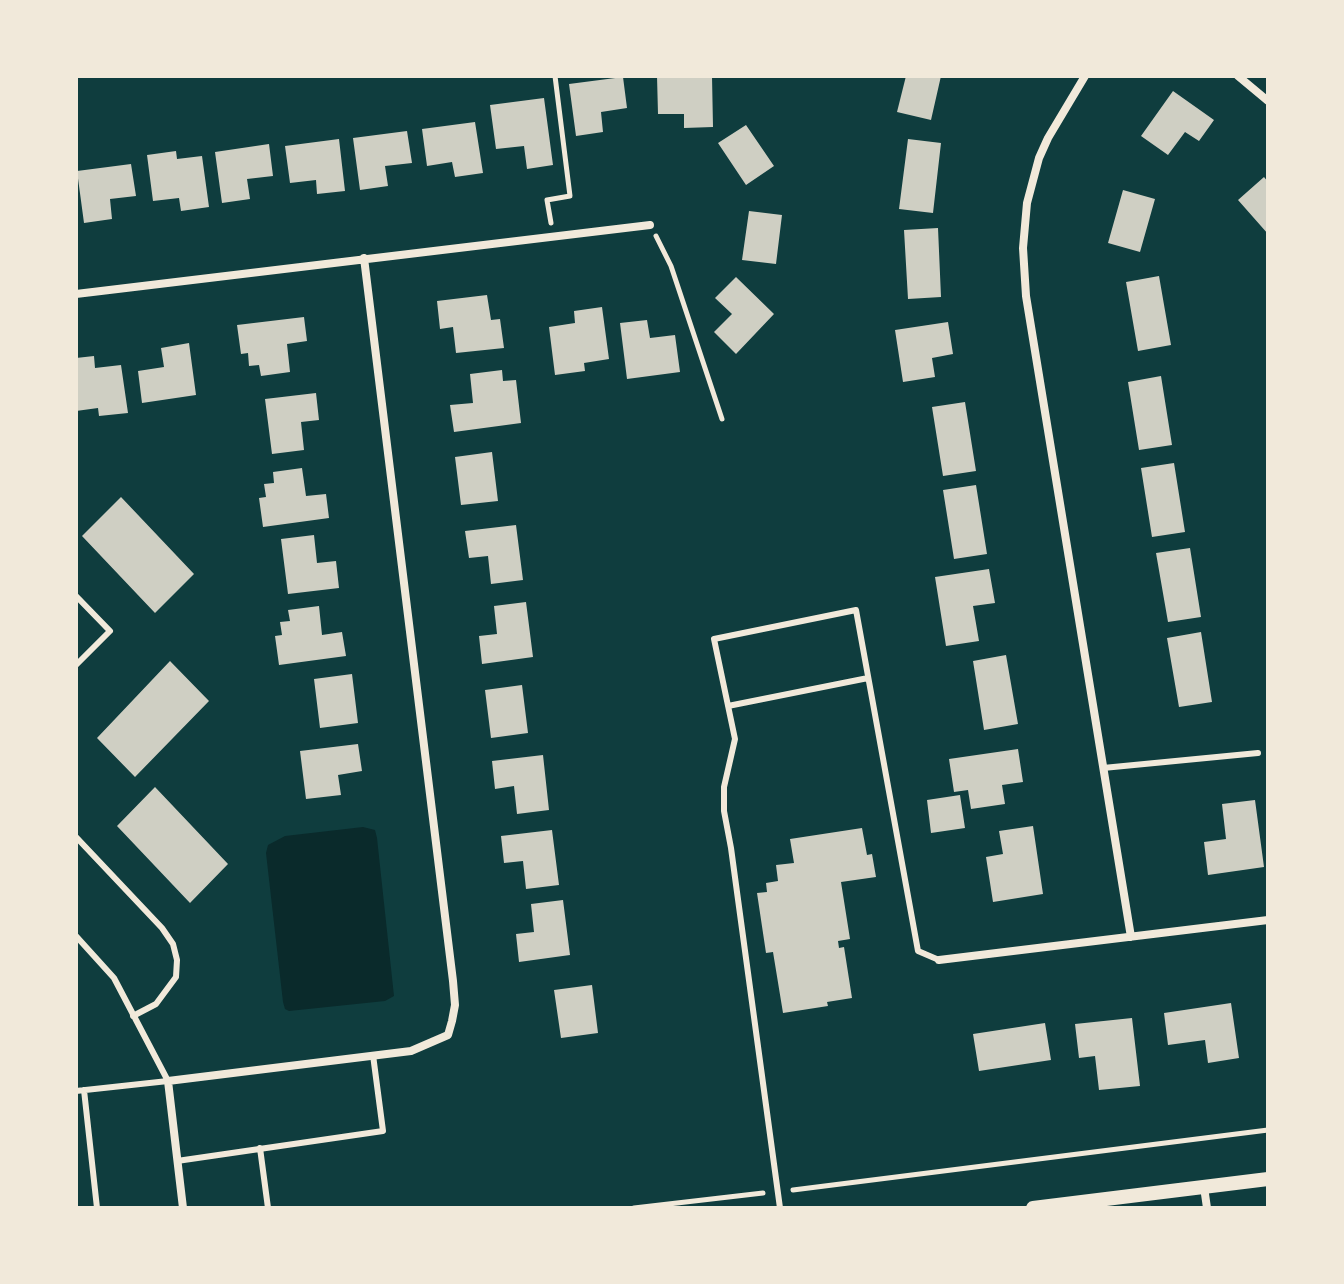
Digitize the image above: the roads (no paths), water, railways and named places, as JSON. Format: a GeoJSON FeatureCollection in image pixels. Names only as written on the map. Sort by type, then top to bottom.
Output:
{"type":"FeatureCollection","features":[{"type":"Feature","properties":{"kind":"street"},"geometry":{"type":"LineString","coordinates":[[1085,76],[1039,158],[1027,203],[1023,248],[1026,296],[1131,937]]}},
{"type":"Feature","properties":{"kind":"street"},"geometry":{"type":"LineString","coordinates":[[1238,76],[1268,101]]}},
{"type":"Feature","properties":{"kind":"street"},"geometry":{"type":"LineString","coordinates":[[76,294],[650,225]]}},
{"type":"Feature","properties":{"kind":"street"},"geometry":{"type":"LineString","coordinates":[[183,1208],[168,1081],[411,1051],[448,1035],[455,1005],[364,258]]}},
{"type":"Feature","properties":{"kind":"street"},"geometry":{"type":"LineString","coordinates":[[939,960],[1268,920]]}},
{"type":"Feature","properties":{"kind":"street"},"geometry":{"type":"LineString","coordinates":[[1033,1208],[1268,1179]]}},
{"type":"Feature","properties":{"kind":"street"},"geometry":{"type":"LineString","coordinates":[[1204,1187],[1207,1208]]}},
{"type":"Feature","properties":{"kind":"lane"},"geometry":{"type":"LineString","coordinates":[[76,596],[110,631],[76,665]]}},
{"type":"Feature","properties":{"kind":"lane"},"geometry":{"type":"LineString","coordinates":[[780,1208],[724,811],[724,787],[735,739],[714,639],[856,610],[918,951],[939,960]]}},
{"type":"Feature","properties":{"kind":"lane"},"geometry":{"type":"LineString","coordinates":[[728,706],[868,678]]}},
{"type":"Feature","properties":{"kind":"lane"},"geometry":{"type":"LineString","coordinates":[[1103,768],[1258,753]]}},
{"type":"Feature","properties":{"kind":"lane"},"geometry":{"type":"LineString","coordinates":[[76,837],[162,928],[173,944],[177,960],[176,977],[156,1004],[133,1016]]}},
{"type":"Feature","properties":{"kind":"lane"},"geometry":{"type":"LineString","coordinates":[[76,936],[114,978],[168,1081],[80,1091],[97,1208]]}},
{"type":"Feature","properties":{"kind":"lane"},"geometry":{"type":"LineString","coordinates":[[177,1161],[383,1131],[373,1055]]}},
{"type":"Feature","properties":{"kind":"lane"},"geometry":{"type":"LineString","coordinates":[[260,1148],[268,1208]]}},
{"type":"Feature","properties":{"kind":"water"},"geometry":{"type":"Polygon","coordinates":[[[363,827],[375,830],[377,838],[394,996],[385,1001],[289,1011],[283,1002],[266,853],[268,845],[285,836],[363,827]]]}}]}
